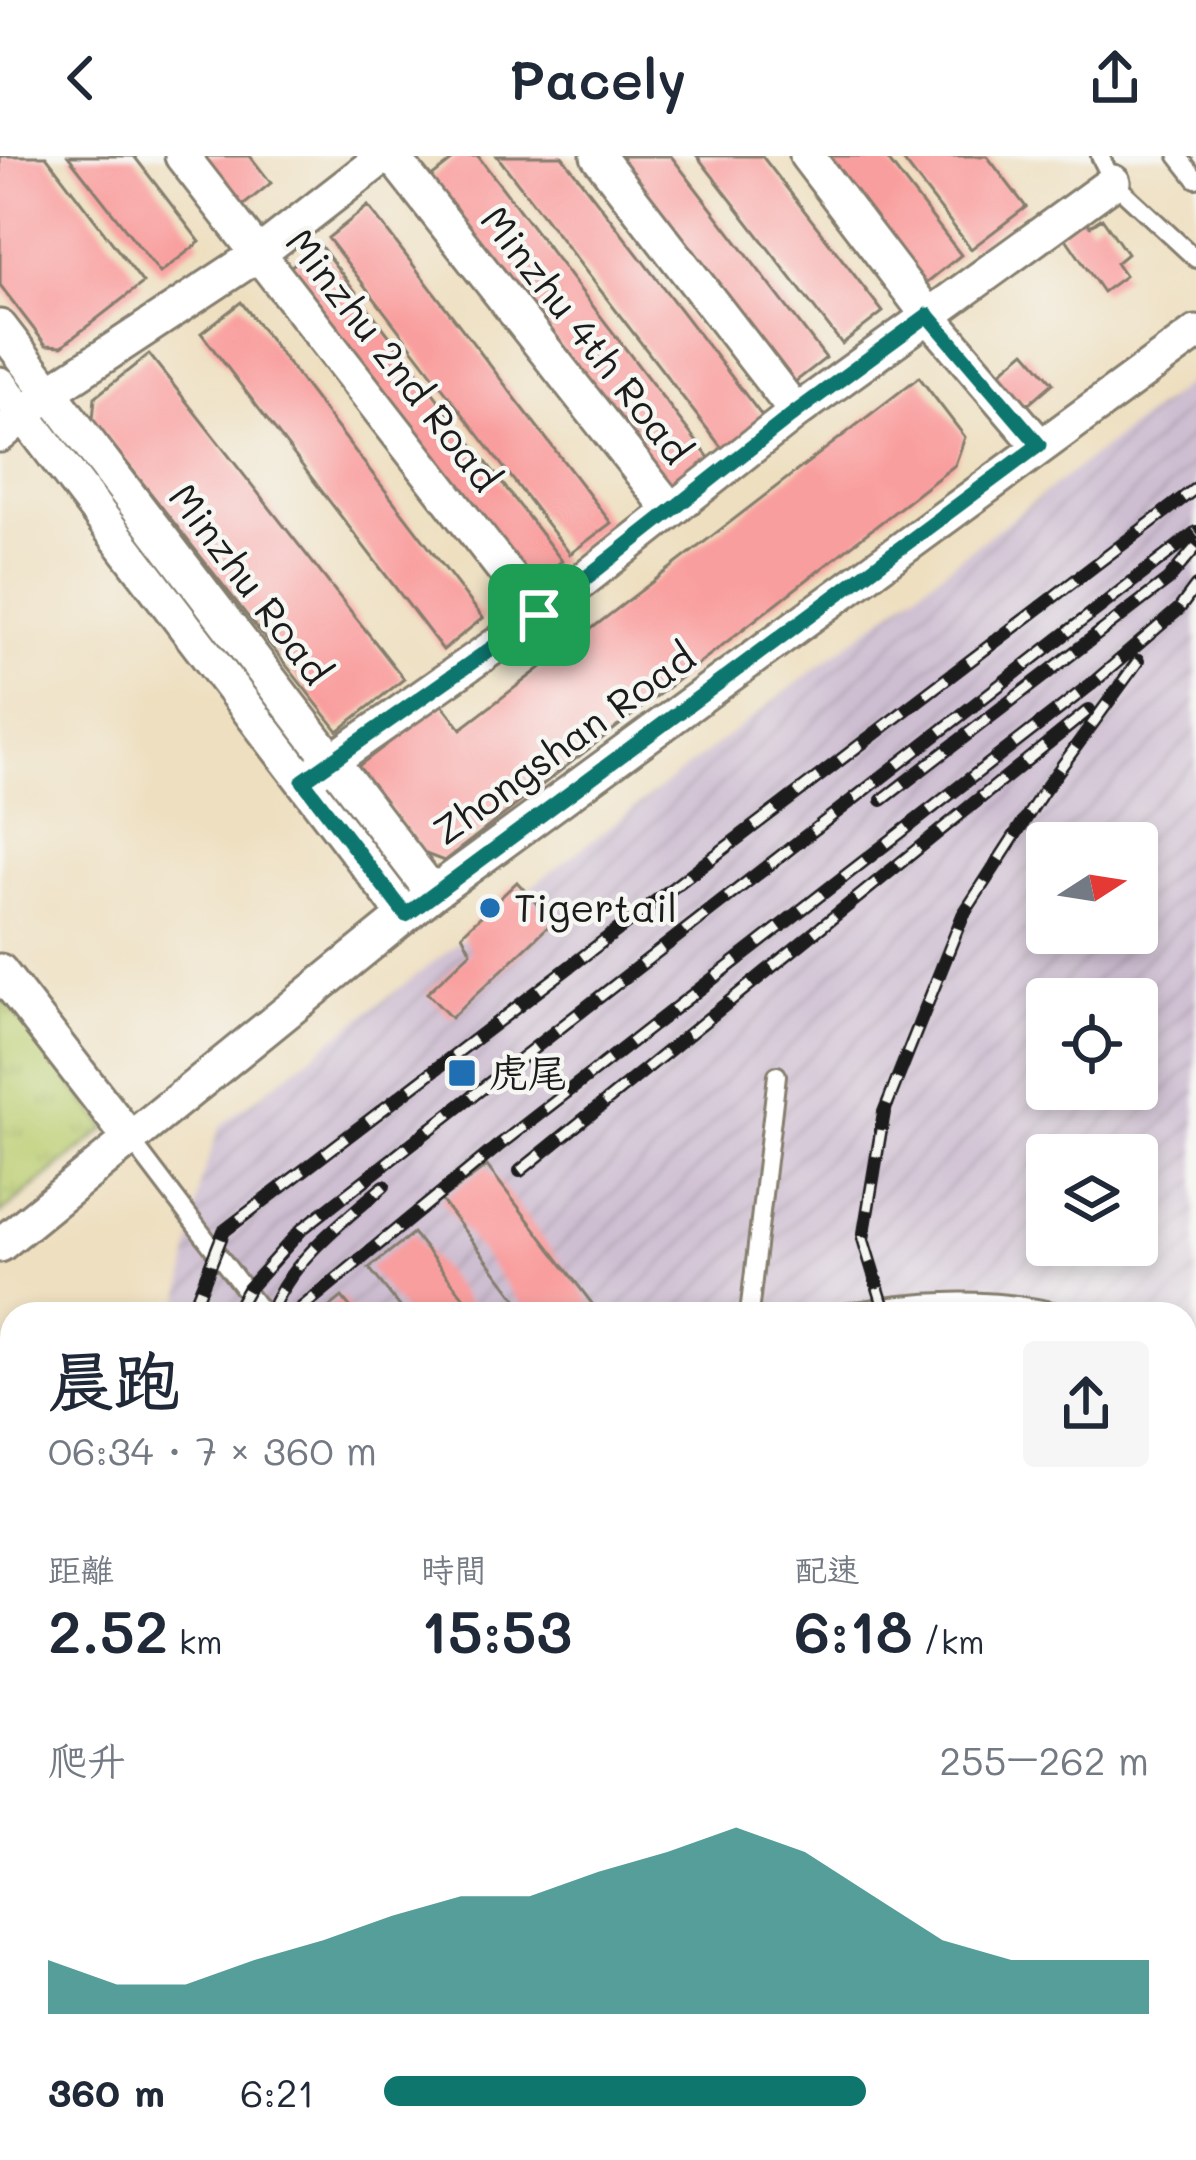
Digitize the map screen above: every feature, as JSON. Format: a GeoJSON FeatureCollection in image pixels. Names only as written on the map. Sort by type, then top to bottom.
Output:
{"type":"FeatureCollection","features":[{"type":"Feature","properties":{"kind":"street","name":"Minzhu 2nd Road"},"geometry":{"type":"LineString","coordinates":[[182,156],[539,615]]}},
{"type":"Feature","properties":{"kind":"street"},"geometry":{"type":"LineString","coordinates":[[11,424],[51,391],[257,255],[388,156]]}},
{"type":"Feature","properties":{"kind":"street","name":"Minzhu 4th Road"},"geometry":{"type":"LineString","coordinates":[[388,156],[670,509]]}},
{"type":"Feature","properties":{"kind":"street"},"geometry":{"type":"LineString","coordinates":[[598,156],[796,412]]}},
{"type":"Feature","properties":{"kind":"street"},"geometry":{"type":"LineString","coordinates":[[807,156],[928,315],[1039,445]]}},
{"type":"Feature","properties":{"kind":"street"},"geometry":{"type":"LineString","coordinates":[[303,781],[539,615],[670,509],[928,315],[1107,169]]}},
{"type":"Feature","properties":{"kind":"street","name":"Minzhu Road"},"geometry":{"type":"LineString","coordinates":[[0,327],[433,893]]}},
{"type":"Feature","properties":{"kind":"street","name":"Zhongshan Road"},"geometry":{"type":"LineString","coordinates":[[0,1245],[433,893],[1196,333]]}},
{"type":"Feature","properties":{"kind":"street"},"geometry":{"type":"LineString","coordinates":[[0,384],[11,424],[303,781],[406,915]]}},
{"type":"Feature","properties":{"kind":"street"},"geometry":{"type":"LineString","coordinates":[[0,971],[131,1140]]}},
{"type":"Feature","properties":{"kind":"lane"},"geometry":{"type":"LineString","coordinates":[[1178,156],[1196,179]]}},
{"type":"Feature","properties":{"kind":"lane"},"geometry":{"type":"LineString","coordinates":[[1107,169],[1196,259]]}},
{"type":"Feature","properties":{"kind":"lane"},"geometry":{"type":"LineString","coordinates":[[750,1302],[777,1075]]}},
{"type":"Feature","properties":{"kind":"lane"},"geometry":{"type":"LineString","coordinates":[[131,1140],[253,1302]]}},
{"type":"Feature","properties":{"kind":"lane"},"geometry":{"type":"LineString","coordinates":[[901,1302],[967,1302]]}},
{"type":"Feature","properties":{"kind":"shaded area"},"geometry":{"type":"Polygon","coordinates":[[[1196,377],[1196,1302],[181,1302],[201,1180],[220,1126],[1196,377]]]}},
{"type":"Feature","properties":{"kind":"green space"},"geometry":{"type":"Polygon","coordinates":[[[0,993],[107,1128],[0,1214],[0,993]]]}},
{"type":"Feature","properties":{"kind":"building"},"geometry":{"type":"Polygon","coordinates":[[[0,156],[46,156],[143,283],[62,346],[46,345],[0,285],[0,156]]]}},
{"type":"Feature","properties":{"kind":"building"},"geometry":{"type":"Polygon","coordinates":[[[68,156],[134,156],[200,242],[160,273],[68,156]]]}},
{"type":"Feature","properties":{"kind":"building"},"geometry":{"type":"Polygon","coordinates":[[[184,156],[250,156],[271,183],[230,216],[184,156]]]}},
{"type":"Feature","properties":{"kind":"building"},"geometry":{"type":"Polygon","coordinates":[[[458,156],[478,156],[713,463],[673,494],[430,178],[458,156]]]}},
{"type":"Feature","properties":{"kind":"building"},"geometry":{"type":"Polygon","coordinates":[[[497,156],[562,156],[765,420],[725,452],[497,156]]]}},
{"type":"Feature","properties":{"kind":"building"},"geometry":{"type":"Polygon","coordinates":[[[607,156],[671,156],[826,358],[786,389],[607,156]]]}},
{"type":"Feature","properties":{"kind":"building"},"geometry":{"type":"Polygon","coordinates":[[[697,156],[762,156],[883,312],[842,344],[697,156]]]}},
{"type":"Feature","properties":{"kind":"building"},"geometry":{"type":"Polygon","coordinates":[[[820,156],[885,156],[961,255],[921,287],[820,156]]]}},
{"type":"Feature","properties":{"kind":"building"},"geometry":{"type":"Polygon","coordinates":[[[900,156],[987,156],[1026,207],[971,249],[900,156]]]}},
{"type":"Feature","properties":{"kind":"building"},"geometry":{"type":"Polygon","coordinates":[[[368,206],[611,523],[570,554],[328,238],[368,206]]]}},
{"type":"Feature","properties":{"kind":"building"},"geometry":{"type":"Polygon","coordinates":[[[1083,214],[1090,226],[1102,218],[1127,254],[1116,263],[1125,276],[1103,292],[1060,230],[1083,214]]]}},
{"type":"Feature","properties":{"kind":"building"},"geometry":{"type":"Polygon","coordinates":[[[319,244],[562,561],[521,592],[279,276],[319,244]]]}},
{"type":"Feature","properties":{"kind":"building"},"geometry":{"type":"Polygon","coordinates":[[[241,302],[483,618],[443,650],[201,333],[241,302]]]}},
{"type":"Feature","properties":{"kind":"building"},"geometry":{"type":"Polygon","coordinates":[[[1025,351],[1053,383],[1030,403],[1010,401],[992,379],[1025,351]]]}},
{"type":"Feature","properties":{"kind":"building"},"geometry":{"type":"Polygon","coordinates":[[[149,354],[404,679],[338,731],[93,420],[95,397],[149,354]]]}},
{"type":"Feature","properties":{"kind":"building"},"geometry":{"type":"Polygon","coordinates":[[[919,377],[965,437],[955,465],[444,861],[423,853],[357,767],[441,703],[461,729],[919,377]]]}},
{"type":"Feature","properties":{"kind":"building"},"geometry":{"type":"Polygon","coordinates":[[[517,882],[553,922],[451,1018],[427,993],[471,952],[462,934],[517,882]]]}},
{"type":"Feature","properties":{"kind":"building"},"geometry":{"type":"Polygon","coordinates":[[[487,1166],[591,1302],[519,1302],[441,1200],[487,1166]]]}},
{"type":"Feature","properties":{"kind":"building"},"geometry":{"type":"Polygon","coordinates":[[[413,1233],[468,1302],[396,1302],[369,1268],[413,1233]]]}},
{"type":"Feature","properties":{"kind":"railway"},"geometry":{"type":"LineString","coordinates":[[196,1302],[224,1231],[1196,488]]}},
{"type":"Feature","properties":{"kind":"railway"},"geometry":{"type":"LineString","coordinates":[[241,1302],[302,1229],[1196,532]]}},
{"type":"Feature","properties":{"kind":"railway"},"geometry":{"type":"LineString","coordinates":[[882,800],[1168,580],[1196,547]]}},
{"type":"Feature","properties":{"kind":"railway"},"geometry":{"type":"LineString","coordinates":[[309,1302],[498,1146],[1094,682],[1179,609],[1196,586]]}},
{"type":"Feature","properties":{"kind":"railway"},"geometry":{"type":"LineString","coordinates":[[882,1302],[863,1239],[884,1112],[963,915],[1043,792],[1138,661]]}},
{"type":"Feature","properties":{"kind":"railway"},"geometry":{"type":"LineString","coordinates":[[520,1171],[1089,710]]}},
{"type":"Feature","properties":{"kind":"railway"},"geometry":{"type":"LineString","coordinates":[[276,1302],[304,1260],[384,1186]]}},
{"type":"Feature","properties":{"kind":"place","name":"Tigertail"},"geometry":{"type":"Point","coordinates":[490,908]}},
{"type":"Feature","properties":{"kind":"place","name":"虎尾"},"geometry":{"type":"Point","coordinates":[462,1073]}},
{"type":"Feature","properties":{"kind":"route"},"geometry":{"type":"LineString","coordinates":[[928,315],[1039,445],[406,915],[303,781],[539,615],[670,509],[928,315]]}}]}
